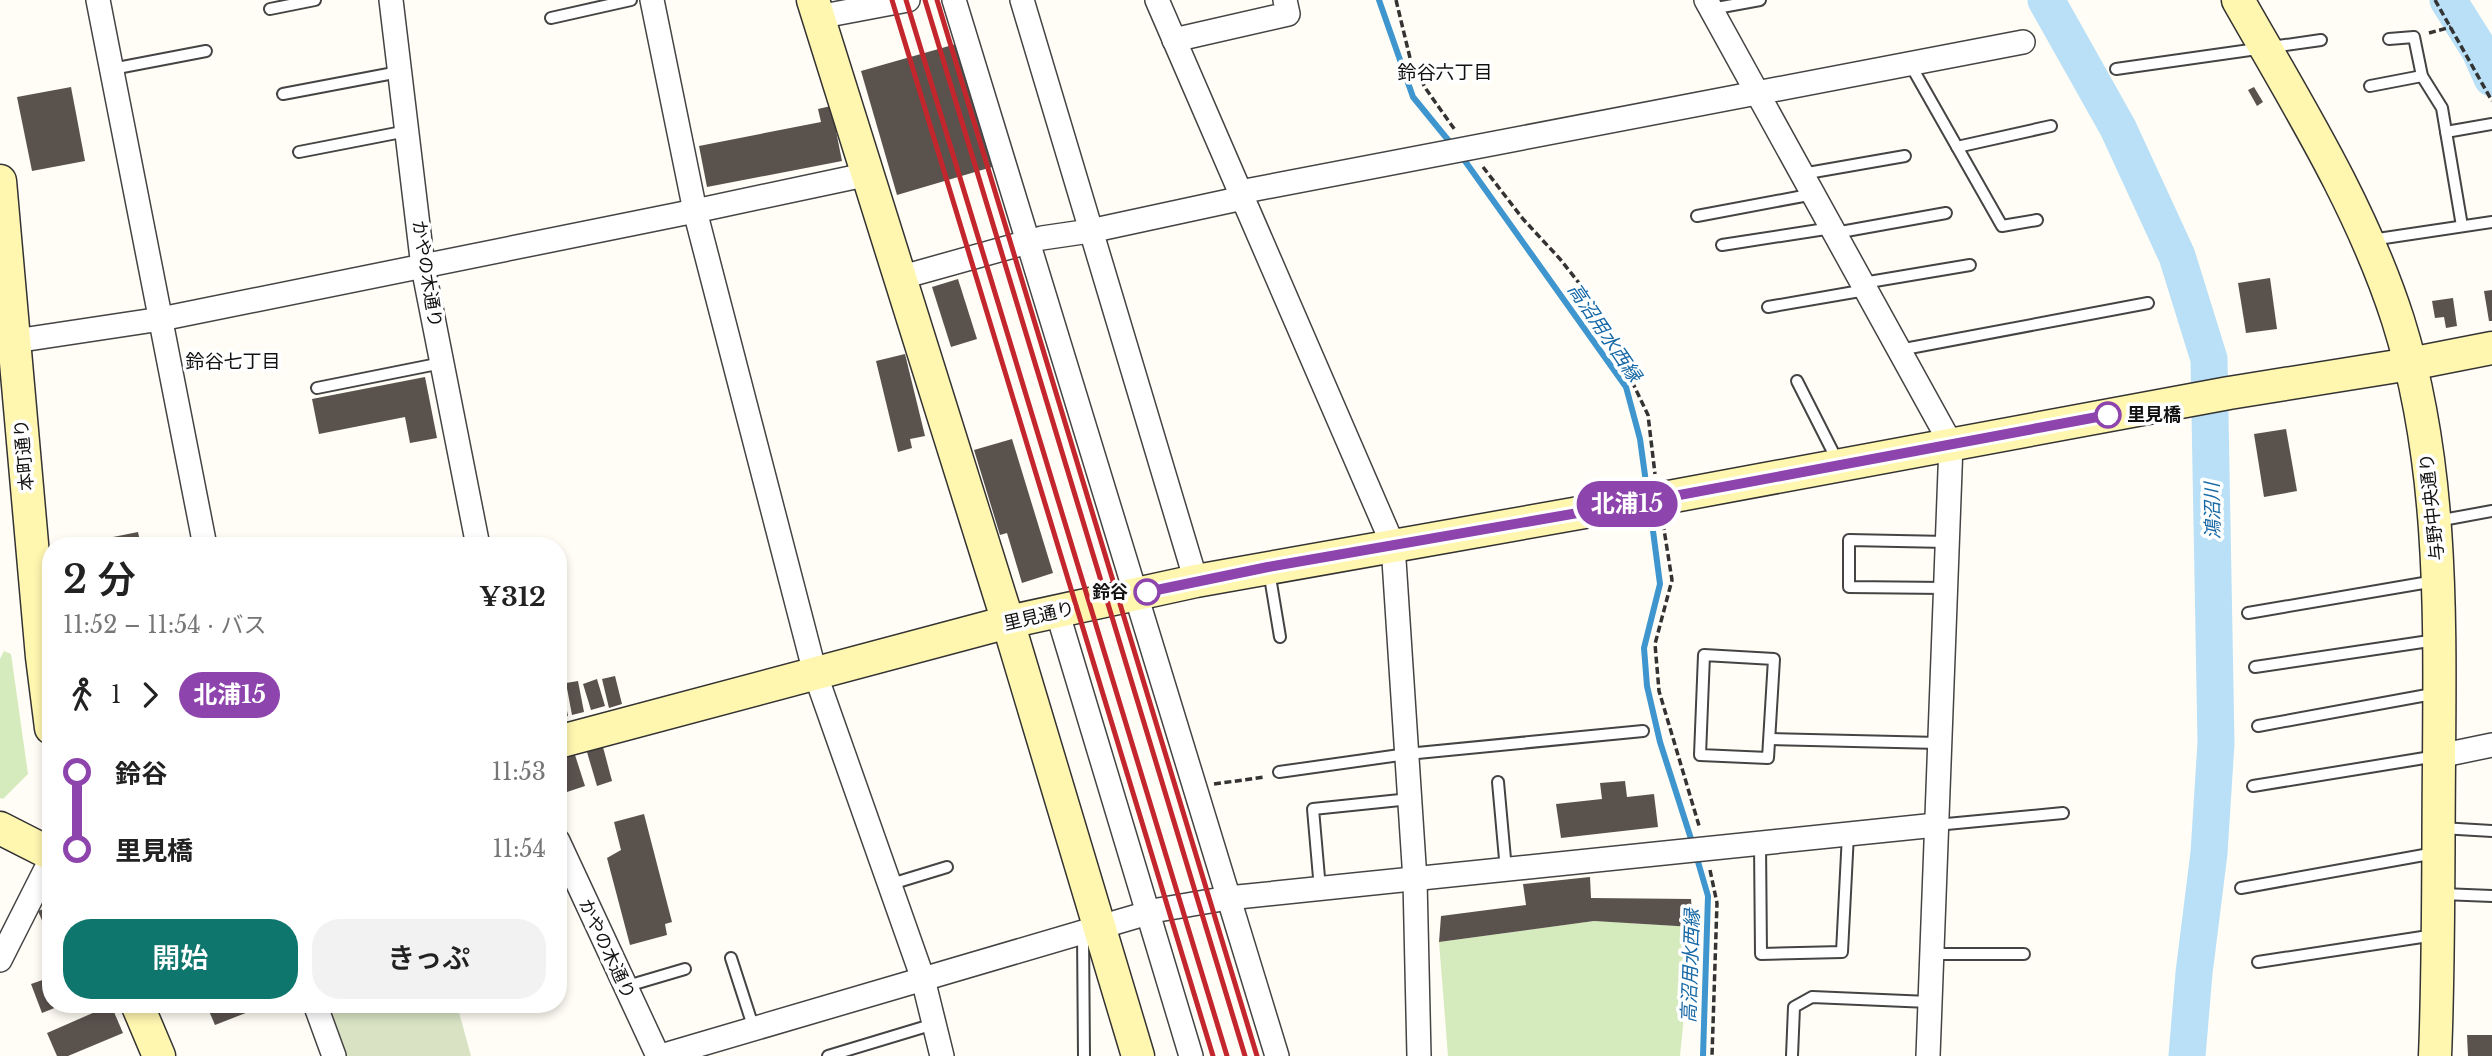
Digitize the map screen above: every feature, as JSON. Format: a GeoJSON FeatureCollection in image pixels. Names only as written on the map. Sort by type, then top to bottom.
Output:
{"type":"FeatureCollection","features":[{"type":"Feature","properties":{"kind":"street"},"geometry":{"type":"LineString","coordinates":[[98,0],[203,537]]}},
{"type":"Feature","properties":{"kind":"street","name":"かやの木通り"},"geometry":{"type":"LineString","coordinates":[[391,0],[423,267],[476,537]]}},
{"type":"Feature","properties":{"kind":"street"},"geometry":{"type":"LineString","coordinates":[[652,0],[695,211],[815,673],[923,979],[942,1056]]}},
{"type":"Feature","properties":{"kind":"street"},"geometry":{"type":"LineString","coordinates":[[908,0],[816,8],[1008,622],[1091,929],[1138,1056]]}},
{"type":"Feature","properties":{"kind":"street"},"geometry":{"type":"LineString","coordinates":[[954,0],[1277,1056]]}},
{"type":"Feature","properties":{"kind":"street"},"geometry":{"type":"LineString","coordinates":[[1022,0],[1196,581]]}},
{"type":"Feature","properties":{"kind":"street"},"geometry":{"type":"LineString","coordinates":[[1157,0],[1393,545],[1415,880],[1419,1056]]}},
{"type":"Feature","properties":{"kind":"street"},"geometry":{"type":"LineString","coordinates":[[1174,40],[1288,15],[1285,0]]}},
{"type":"Feature","properties":{"kind":"street","name":"与野中央通り"},"geometry":{"type":"LineString","coordinates":[[2238,0],[2336,173],[2368,240],[2410,364],[2427,461],[2439,581],[2435,1056]]}},
{"type":"Feature","properties":{"kind":"street"},"geometry":{"type":"LineString","coordinates":[[1709,4],[1951,444],[1927,1056]]}},
{"type":"Feature","properties":{"kind":"street"},"geometry":{"type":"LineString","coordinates":[[899,278],[1028,242],[1090,231],[1241,195],[1442,153],[2022,42]]}},
{"type":"Feature","properties":{"kind":"street"},"geometry":{"type":"LineString","coordinates":[[15,341],[161,319],[869,174]]}},
{"type":"Feature","properties":{"kind":"street","name":"本町通り"},"geometry":{"type":"LineString","coordinates":[[0,181],[4,272],[15,341],[42,657]]}},
{"type":"Feature","properties":{"kind":"street"},"geometry":{"type":"LineString","coordinates":[[2410,364],[2492,348]]}},
{"type":"Feature","properties":{"kind":"street","name":"里見通り"},"geometry":{"type":"LineString","coordinates":[[567,740],[1008,622],[1196,581],[2184,401],[2410,364]]}},
{"type":"Feature","properties":{"kind":"street"},"geometry":{"type":"LineString","coordinates":[[1057,611],[1191,1056]]}},
{"type":"Feature","properties":{"kind":"street"},"geometry":{"type":"LineString","coordinates":[[2439,755],[2492,745]]}},
{"type":"Feature","properties":{"kind":"street"},"geometry":{"type":"LineString","coordinates":[[660,1056],[1091,929],[1150,913],[1228,898],[1936,825]]}},
{"type":"Feature","properties":{"kind":"street"},"geometry":{"type":"LineString","coordinates":[[0,828],[42,851]]}},
{"type":"Feature","properties":{"kind":"street","name":"かやの木通り"},"geometry":{"type":"LineString","coordinates":[[567,861],[624,986],[660,1056]]}},
{"type":"Feature","properties":{"kind":"street"},"geometry":{"type":"LineString","coordinates":[[0,960],[42,874]]}},
{"type":"Feature","properties":{"kind":"street"},"geometry":{"type":"LineString","coordinates":[[141,1013],[159,1056]]}},
{"type":"Feature","properties":{"kind":"street"},"geometry":{"type":"LineString","coordinates":[[318,1013],[334,1056]]}},
{"type":"Feature","properties":{"kind":"lane"},"geometry":{"type":"LineString","coordinates":[[270,9],[315,0]]}},
{"type":"Feature","properties":{"kind":"lane"},"geometry":{"type":"LineString","coordinates":[[551,18],[631,0]]}},
{"type":"Feature","properties":{"kind":"lane"},"geometry":{"type":"LineString","coordinates":[[1709,4],[1760,0]]}},
{"type":"Feature","properties":{"kind":"lane"},"geometry":{"type":"LineString","coordinates":[[2389,38],[2414,37],[2422,76],[2442,107],[2462,226]]}},
{"type":"Feature","properties":{"kind":"lane"},"geometry":{"type":"LineString","coordinates":[[2116,69],[2321,40]]}},
{"type":"Feature","properties":{"kind":"lane"},"geometry":{"type":"LineString","coordinates":[[112,69],[206,51]]}},
{"type":"Feature","properties":{"kind":"lane"},"geometry":{"type":"LineString","coordinates":[[1910,64],[2002,226],[2037,220]]}},
{"type":"Feature","properties":{"kind":"lane"},"geometry":{"type":"LineString","coordinates":[[283,94],[400,72]]}},
{"type":"Feature","properties":{"kind":"lane"},"geometry":{"type":"LineString","coordinates":[[2370,86],[2422,76]]}},
{"type":"Feature","properties":{"kind":"lane"},"geometry":{"type":"LineString","coordinates":[[2446,132],[2492,124]]}},
{"type":"Feature","properties":{"kind":"lane"},"geometry":{"type":"LineString","coordinates":[[1957,147],[2051,126]]}},
{"type":"Feature","properties":{"kind":"lane"},"geometry":{"type":"LineString","coordinates":[[299,152],[407,131]]}},
{"type":"Feature","properties":{"kind":"lane"},"geometry":{"type":"LineString","coordinates":[[1802,174],[1905,156]]}},
{"type":"Feature","properties":{"kind":"lane"},"geometry":{"type":"LineString","coordinates":[[1697,216],[1814,194]]}},
{"type":"Feature","properties":{"kind":"lane"},"geometry":{"type":"LineString","coordinates":[[1723,245],[1946,213]]}},
{"type":"Feature","properties":{"kind":"lane"},"geometry":{"type":"LineString","coordinates":[[2368,240],[2492,222]]}},
{"type":"Feature","properties":{"kind":"lane"},"geometry":{"type":"LineString","coordinates":[[1768,307],[1970,265]]}},
{"type":"Feature","properties":{"kind":"lane"},"geometry":{"type":"LineString","coordinates":[[1899,350],[2148,303]]}},
{"type":"Feature","properties":{"kind":"lane"},"geometry":{"type":"LineString","coordinates":[[317,388],[442,363]]}},
{"type":"Feature","properties":{"kind":"lane"},"geometry":{"type":"LineString","coordinates":[[1797,381],[1840,465]]}},
{"type":"Feature","properties":{"kind":"lane"},"geometry":{"type":"LineString","coordinates":[[2435,521],[2492,511]]}},
{"type":"Feature","properties":{"kind":"lane"},"geometry":{"type":"LineString","coordinates":[[1945,588],[1849,587],[1849,540],[1947,542]]}},
{"type":"Feature","properties":{"kind":"lane"},"geometry":{"type":"LineString","coordinates":[[1268,567],[1280,637]]}},
{"type":"Feature","properties":{"kind":"lane"},"geometry":{"type":"LineString","coordinates":[[2248,614],[2439,581]]}},
{"type":"Feature","properties":{"kind":"lane"},"geometry":{"type":"LineString","coordinates":[[2255,667],[2439,639]]}},
{"type":"Feature","properties":{"kind":"lane"},"geometry":{"type":"LineString","coordinates":[[1704,655],[1774,659],[1770,739],[1768,758],[1700,755],[1704,655]]}},
{"type":"Feature","properties":{"kind":"lane"},"geometry":{"type":"LineString","coordinates":[[2258,726],[2439,693]]}},
{"type":"Feature","properties":{"kind":"lane"},"geometry":{"type":"LineString","coordinates":[[1279,772],[1407,754],[1643,731]]}},
{"type":"Feature","properties":{"kind":"lane"},"geometry":{"type":"LineString","coordinates":[[1770,739],[1939,743]]}},
{"type":"Feature","properties":{"kind":"lane"},"geometry":{"type":"LineString","coordinates":[[2253,786],[2439,755]]}},
{"type":"Feature","properties":{"kind":"lane"},"geometry":{"type":"LineString","coordinates":[[1498,782],[1506,870]]}},
{"type":"Feature","properties":{"kind":"lane"},"geometry":{"type":"LineString","coordinates":[[1320,889],[1313,809],[1410,799]]}},
{"type":"Feature","properties":{"kind":"lane"},"geometry":{"type":"LineString","coordinates":[[1936,825],[2063,813]]}},
{"type":"Feature","properties":{"kind":"lane"},"geometry":{"type":"LineString","coordinates":[[2241,888],[2438,840],[2492,831]]}},
{"type":"Feature","properties":{"kind":"lane"},"geometry":{"type":"LineString","coordinates":[[1760,843],[1761,954],[1842,952],[1848,834]]}},
{"type":"Feature","properties":{"kind":"lane"},"geometry":{"type":"LineString","coordinates":[[888,885],[947,867]]}},
{"type":"Feature","properties":{"kind":"lane"},"geometry":{"type":"LineString","coordinates":[[2438,894],[2492,896]]}},
{"type":"Feature","properties":{"kind":"lane"},"geometry":{"type":"LineString","coordinates":[[1084,1056],[1091,929]]}},
{"type":"Feature","properties":{"kind":"lane"},"geometry":{"type":"LineString","coordinates":[[2258,962],[2438,934]]}},
{"type":"Feature","properties":{"kind":"lane"},"geometry":{"type":"LineString","coordinates":[[1931,954],[2024,954]]}},
{"type":"Feature","properties":{"kind":"lane"},"geometry":{"type":"LineString","coordinates":[[731,958],[754,1029]]}},
{"type":"Feature","properties":{"kind":"lane"},"geometry":{"type":"LineString","coordinates":[[624,986],[685,969]]}},
{"type":"Feature","properties":{"kind":"lane"},"geometry":{"type":"LineString","coordinates":[[1792,1056],[1794,1007],[1812,997],[1930,1002]]}},
{"type":"Feature","properties":{"kind":"lane"},"geometry":{"type":"LineString","coordinates":[[828,1056],[934,1024]]}},
{"type":"Feature","properties":{"kind":"path"},"geometry":{"type":"LineString","coordinates":[[1396,0],[1411,61],[1426,89],[1523,219],[1579,283],[1605,325],[1648,415],[1652,500],[1672,580],[1655,644],[1659,691],[1699,849],[1717,903],[1712,1056]]}},
{"type":"Feature","properties":{"kind":"path"},"geometry":{"type":"LineString","coordinates":[[2435,0],[2492,101]]}},
{"type":"Feature","properties":{"kind":"path"},"geometry":{"type":"LineString","coordinates":[[1194,787],[1270,777],[1279,772]]}},
{"type":"Feature","properties":{"kind":"green space"},"geometry":{"type":"Polygon","coordinates":[[[4,651],[11,654],[28,774],[3,799],[0,798],[0,659],[4,651]]]}},
{"type":"Feature","properties":{"kind":"green space"},"geometry":{"type":"Polygon","coordinates":[[[1594,921],[1693,927],[1680,1056],[1448,1056],[1439,942],[1594,921]]]}},
{"type":"Feature","properties":{"kind":"green space"},"geometry":{"type":"Polygon","coordinates":[[[324,1013],[459,1013],[471,1056],[340,1056],[324,1013]]]}},
{"type":"Feature","properties":{"kind":"building"},"geometry":{"type":"Polygon","coordinates":[[[956,44],[992,167],[897,195],[861,71],[956,44]]]}},
{"type":"Feature","properties":{"kind":"building"},"geometry":{"type":"Polygon","coordinates":[[[71,87],[85,161],[32,171],[17,97],[71,87]]]}},
{"type":"Feature","properties":{"kind":"building"},"geometry":{"type":"Polygon","coordinates":[[[2254,87],[2263,102],[2257,106],[2248,90],[2254,87]]]}},
{"type":"Feature","properties":{"kind":"building"},"geometry":{"type":"Polygon","coordinates":[[[831,106],[842,161],[707,187],[699,146],[821,122],[818,109],[831,106]]]}},
{"type":"Feature","properties":{"kind":"building"},"geometry":{"type":"Polygon","coordinates":[[[2270,278],[2277,329],[2246,333],[2238,283],[2270,278]]]}},
{"type":"Feature","properties":{"kind":"building"},"geometry":{"type":"Polygon","coordinates":[[[958,279],[977,339],[951,347],[932,287],[958,279]]]}},
{"type":"Feature","properties":{"kind":"building"},"geometry":{"type":"Polygon","coordinates":[[[2492,290],[2492,321],[2489,321],[2484,291],[2492,290]]]}},
{"type":"Feature","properties":{"kind":"building"},"geometry":{"type":"Polygon","coordinates":[[[2453,298],[2457,326],[2446,328],[2444,317],[2435,318],[2432,301],[2453,298]]]}},
{"type":"Feature","properties":{"kind":"building"},"geometry":{"type":"Polygon","coordinates":[[[905,354],[925,436],[910,439],[912,448],[898,452],[876,361],[905,354]]]}},
{"type":"Feature","properties":{"kind":"building"},"geometry":{"type":"Polygon","coordinates":[[[425,377],[437,438],[410,443],[405,417],[319,434],[312,399],[425,377]]]}},
{"type":"Feature","properties":{"kind":"building"},"geometry":{"type":"Polygon","coordinates":[[[2286,429],[2297,491],[2264,497],[2254,434],[2286,429]]]}},
{"type":"Feature","properties":{"kind":"building"},"geometry":{"type":"Polygon","coordinates":[[[1012,439],[1053,573],[1022,583],[1007,533],[1000,535],[974,450],[1012,439]]]}},
{"type":"Feature","properties":{"kind":"building"},"geometry":{"type":"Polygon","coordinates":[[[138,532],[139,537],[113,537],[138,532]]]}},
{"type":"Feature","properties":{"kind":"building"},"geometry":{"type":"Polygon","coordinates":[[[615,676],[622,704],[609,708],[602,679],[615,676]]]}},
{"type":"Feature","properties":{"kind":"building"},"geometry":{"type":"Polygon","coordinates":[[[597,679],[605,706],[591,710],[583,684],[597,679]]]}},
{"type":"Feature","properties":{"kind":"building"},"geometry":{"type":"Polygon","coordinates":[[[578,681],[584,712],[572,715],[567,683],[578,681]]]}},
{"type":"Feature","properties":{"kind":"building"},"geometry":{"type":"Polygon","coordinates":[[[603,747],[612,781],[597,786],[587,752],[603,747]]]}},
{"type":"Feature","properties":{"kind":"building"},"geometry":{"type":"Polygon","coordinates":[[[575,755],[585,786],[567,792],[567,757],[575,755]]]}},
{"type":"Feature","properties":{"kind":"building"},"geometry":{"type":"Polygon","coordinates":[[[1625,781],[1627,797],[1654,794],[1658,827],[1561,838],[1556,804],[1602,799],[1600,783],[1625,781]]]}},
{"type":"Feature","properties":{"kind":"building"},"geometry":{"type":"Polygon","coordinates":[[[644,814],[672,922],[665,924],[667,935],[630,945],[607,858],[621,850],[614,822],[644,814]]]}},
{"type":"Feature","properties":{"kind":"building"},"geometry":{"type":"Polygon","coordinates":[[[1590,877],[1591,898],[1691,899],[1693,927],[1594,921],[1439,942],[1441,916],[1526,905],[1523,884],[1590,877]]]}},
{"type":"Feature","properties":{"kind":"building"},"geometry":{"type":"Polygon","coordinates":[[[42,980],[42,1013],[31,984],[42,980]]]}},
{"type":"Feature","properties":{"kind":"building"},"geometry":{"type":"Polygon","coordinates":[[[93,1013],[114,1013],[123,1033],[68,1056],[57,1056],[47,1033],[93,1013]]]}},
{"type":"Feature","properties":{"kind":"building"},"geometry":{"type":"Polygon","coordinates":[[[210,1013],[246,1013],[215,1025],[210,1013]]]}},
{"type":"Feature","properties":{"kind":"building"},"geometry":{"type":"Polygon","coordinates":[[[2467,1035],[2492,1035],[2492,1056],[2468,1056],[2467,1035]]]}},
{"type":"Feature","properties":{"kind":"waterway","name":"高沼用水西縁"},"geometry":{"type":"LineString","coordinates":[[1379,0],[1413,97],[1453,146]]}},
{"type":"Feature","properties":{"kind":"waterway","name":"鴻沼川"},"geometry":{"type":"LineString","coordinates":[[2046,0],[2118,128],[2177,256],[2209,359],[2216,743],[2209,853],[2187,1056]]}},
{"type":"Feature","properties":{"kind":"waterway"},"geometry":{"type":"LineString","coordinates":[[2448,0],[2480,51],[2492,78]]}},
{"type":"Feature","properties":{"kind":"waterway","name":"高沼用水西縁"},"geometry":{"type":"LineString","coordinates":[[1460,154],[1626,387],[1640,439],[1647,490]]}},
{"type":"Feature","properties":{"kind":"waterway","name":"高沼用水西縁"},"geometry":{"type":"LineString","coordinates":[[1650,508],[1660,584],[1644,648],[1647,686],[1660,742],[1693,845]]}},
{"type":"Feature","properties":{"kind":"waterway","name":"高沼用水西縁"},"geometry":{"type":"LineString","coordinates":[[1696,855],[1708,896],[1703,1056]]}},
{"type":"Feature","properties":{"kind":"railway"},"geometry":{"type":"LineString","coordinates":[[892,0],[1213,1056]]}},
{"type":"Feature","properties":{"kind":"railway"},"geometry":{"type":"LineString","coordinates":[[906,0],[1227,1056]]}},
{"type":"Feature","properties":{"kind":"railway"},"geometry":{"type":"LineString","coordinates":[[925,0],[1245,1056]]}},
{"type":"Feature","properties":{"kind":"railway"},"geometry":{"type":"LineString","coordinates":[[937,0],[1257,1056]]}},
{"type":"Feature","properties":{"kind":"bus line","name":"北浦15"},"geometry":{"type":"LineString","coordinates":[[1147,592],[1268,567],[1658,499],[2108,415]]}},
{"type":"Feature","properties":{"kind":"place","name":"里見橋"},"geometry":{"type":"Point","coordinates":[2108,415]}},
{"type":"Feature","properties":{"kind":"place","name":"鈴谷"},"geometry":{"type":"Point","coordinates":[1147,592]}},
{"type":"Feature","properties":{"kind":"district","name":"鈴谷六丁目"},"geometry":{"type":"Point","coordinates":[1445,72]}},
{"type":"Feature","properties":{"kind":"district","name":"鈴谷七丁目"},"geometry":{"type":"Point","coordinates":[233,361]}}]}
